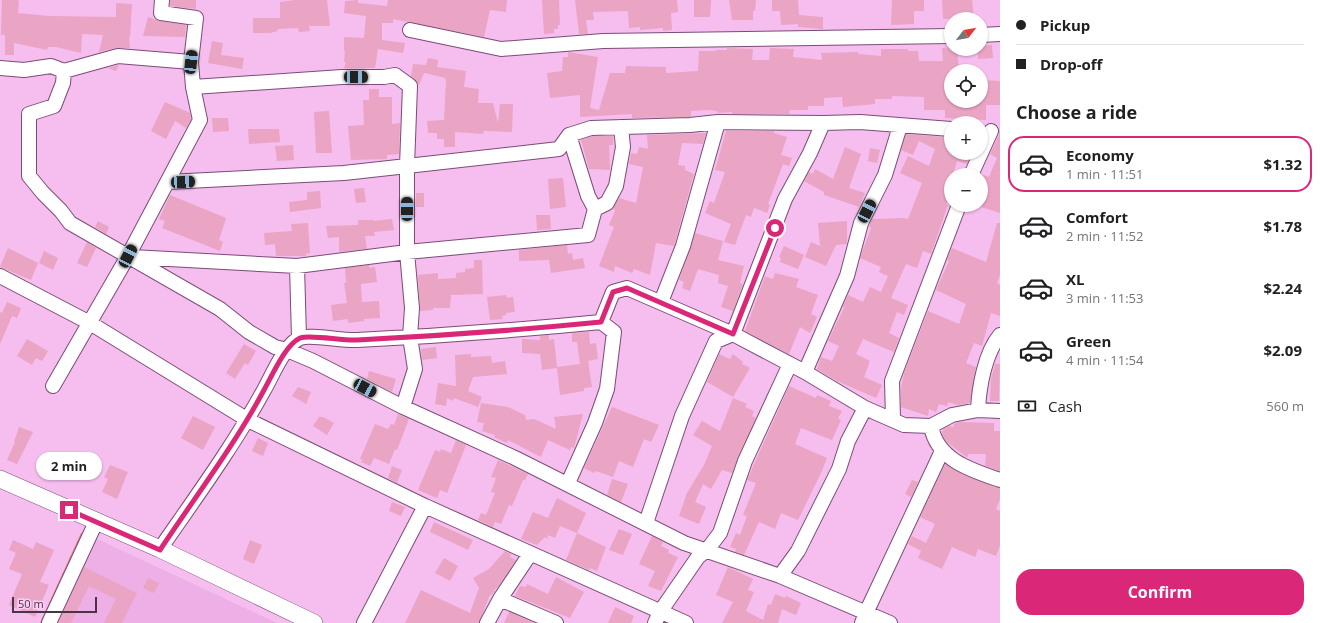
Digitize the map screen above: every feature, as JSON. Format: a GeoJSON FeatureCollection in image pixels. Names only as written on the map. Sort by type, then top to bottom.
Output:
{"type":"FeatureCollection","features":[{"type":"Feature","properties":{"kind":"main road"},"geometry":{"type":"LineString","coordinates":[[0,479],[160,550],[314,623]]}},
{"type":"Feature","properties":{"kind":"street"},"geometry":{"type":"LineString","coordinates":[[53,386],[128,256],[200,120],[193,87],[191,62],[196,18],[161,13],[162,0]]}},
{"type":"Feature","properties":{"kind":"street"},"geometry":{"type":"LineString","coordinates":[[410,30],[501,49],[603,41],[944,36]]}},
{"type":"Feature","properties":{"kind":"street"},"geometry":{"type":"LineString","coordinates":[[988,35],[1000,34]]}},
{"type":"Feature","properties":{"kind":"street"},"geometry":{"type":"LineString","coordinates":[[0,68],[24,70],[51,66],[64,71],[118,56],[191,62]]}},
{"type":"Feature","properties":{"kind":"street"},"geometry":{"type":"LineString","coordinates":[[64,71],[63,83],[54,106],[29,114],[29,176],[70,223],[112,249],[128,256],[220,309],[249,332],[275,347],[287,350],[403,407],[568,483],[684,543],[780,576],[864,618],[890,623]]}},
{"type":"Feature","properties":{"kind":"street"},"geometry":{"type":"LineString","coordinates":[[193,87],[342,77],[384,77],[395,75],[410,86],[407,166],[407,252],[412,308],[410,337],[415,369],[403,407]]}},
{"type":"Feature","properties":{"kind":"street"},"geometry":{"type":"LineString","coordinates":[[168,182],[344,173],[559,149],[569,135],[591,128],[690,125],[718,122],[860,122],[900,126],[944,128]]}},
{"type":"Feature","properties":{"kind":"street"},"geometry":{"type":"LineString","coordinates":[[661,302],[684,246],[718,122]]}},
{"type":"Feature","properties":{"kind":"street"},"geometry":{"type":"LineString","coordinates":[[646,523],[682,416],[697,381],[716,341],[733,334],[785,199],[810,153],[823,123]]}},
{"type":"Feature","properties":{"kind":"street"},"geometry":{"type":"LineString","coordinates":[[805,372],[847,276],[861,223],[885,175],[900,126]]}},
{"type":"Feature","properties":{"kind":"street"},"geometry":{"type":"LineString","coordinates":[[595,209],[607,203],[616,186],[623,147],[621,127]]}},
{"type":"Feature","properties":{"kind":"street"},"geometry":{"type":"LineString","coordinates":[[974,168],[991,128]]}},
{"type":"Feature","properties":{"kind":"street"},"geometry":{"type":"LineString","coordinates":[[128,256],[298,266],[407,252],[588,235],[595,209],[588,196],[569,135]]}},
{"type":"Feature","properties":{"kind":"street"},"geometry":{"type":"LineString","coordinates":[[893,419],[892,381],[956,212]]}},
{"type":"Feature","properties":{"kind":"street"},"geometry":{"type":"LineString","coordinates":[[298,266],[299,338]]}},
{"type":"Feature","properties":{"kind":"street"},"geometry":{"type":"LineString","coordinates":[[0,276],[90,323],[248,420],[425,506],[530,554],[658,617],[686,623]]}},
{"type":"Feature","properties":{"kind":"street"},"geometry":{"type":"LineString","coordinates":[[601,322],[613,292],[627,288],[733,334],[805,372],[865,408],[904,425],[931,426],[952,416],[978,410],[1000,411]]}},
{"type":"Feature","properties":{"kind":"street"},"geometry":{"type":"LineString","coordinates":[[160,550],[248,420],[287,350],[299,338],[308,337],[344,340],[410,337],[514,331],[601,322],[614,332],[607,389],[595,423],[568,483]]}},
{"type":"Feature","properties":{"kind":"street"},"geometry":{"type":"LineString","coordinates":[[978,410],[979,393],[986,365],[1000,335]]}},
{"type":"Feature","properties":{"kind":"street"},"geometry":{"type":"LineString","coordinates":[[658,617],[698,557],[707,550],[720,534],[745,461],[790,364]]}},
{"type":"Feature","properties":{"kind":"street"},"geometry":{"type":"LineString","coordinates":[[780,576],[798,551],[811,526],[839,469],[848,441],[865,408]]}},
{"type":"Feature","properties":{"kind":"street"},"geometry":{"type":"LineString","coordinates":[[931,426],[933,438],[942,451],[957,462],[1000,480]]}},
{"type":"Feature","properties":{"kind":"street"},"geometry":{"type":"LineString","coordinates":[[864,618],[942,451]]}},
{"type":"Feature","properties":{"kind":"street"},"geometry":{"type":"LineString","coordinates":[[364,623],[425,506]]}},
{"type":"Feature","properties":{"kind":"street"},"geometry":{"type":"LineString","coordinates":[[49,623],[96,522]]}},
{"type":"Feature","properties":{"kind":"street"},"geometry":{"type":"LineString","coordinates":[[487,623],[500,599],[530,554]]}},
{"type":"Feature","properties":{"kind":"street"},"geometry":{"type":"LineString","coordinates":[[500,599],[556,623]]}},
{"type":"Feature","properties":{"kind":"shaded area"},"geometry":{"type":"Polygon","coordinates":[[[81,533],[93,537],[51,623],[40,623],[81,533]]]}},
{"type":"Feature","properties":{"kind":"shaded area"},"geometry":{"type":"Polygon","coordinates":[[[93,537],[277,623],[51,623],[93,537]]]}},
{"type":"Feature","properties":{"kind":"building"},"geometry":{"type":"Polygon","coordinates":[[[2,0],[18,0],[18,13],[49,16],[116,17],[116,3],[132,4],[129,37],[130,48],[116,48],[99,52],[103,35],[82,34],[81,53],[56,47],[48,47],[47,50],[14,43],[14,55],[5,55],[5,35],[1,35],[2,0]]]}},
{"type":"Feature","properties":{"kind":"building"},"geometry":{"type":"Polygon","coordinates":[[[170,0],[196,0],[196,9],[170,6],[170,0]]]}},
{"type":"Feature","properties":{"kind":"building"},"geometry":{"type":"Polygon","coordinates":[[[295,0],[327,0],[330,26],[309,26],[310,31],[299,32],[298,28],[277,29],[278,31],[270,33],[253,33],[253,18],[280,18],[280,2],[295,0]]]}},
{"type":"Feature","properties":{"kind":"building"},"geometry":{"type":"Polygon","coordinates":[[[358,0],[358,3],[387,6],[388,0],[507,0],[506,12],[490,10],[484,37],[393,19],[393,23],[382,23],[382,40],[405,43],[403,53],[378,49],[375,68],[344,68],[346,62],[344,62],[344,37],[364,38],[366,16],[344,13],[345,1],[358,0]]]}},
{"type":"Feature","properties":{"kind":"building"},"geometry":{"type":"Polygon","coordinates":[[[542,0],[559,0],[560,25],[558,25],[558,29],[554,29],[554,33],[544,34],[542,0]]]}},
{"type":"Feature","properties":{"kind":"building"},"geometry":{"type":"Polygon","coordinates":[[[575,0],[677,0],[678,12],[671,13],[672,30],[663,31],[663,28],[640,30],[640,27],[629,28],[628,11],[593,12],[594,20],[586,20],[588,34],[579,34],[575,0]]]}},
{"type":"Feature","properties":{"kind":"building"},"geometry":{"type":"Polygon","coordinates":[[[694,0],[711,0],[710,17],[694,17],[694,0]]]}},
{"type":"Feature","properties":{"kind":"building"},"geometry":{"type":"Polygon","coordinates":[[[729,0],[756,0],[755,11],[753,11],[753,20],[732,20],[729,0]]]}},
{"type":"Feature","properties":{"kind":"building"},"geometry":{"type":"Polygon","coordinates":[[[772,0],[798,0],[799,15],[823,17],[823,29],[798,27],[798,24],[781,25],[780,11],[772,11],[772,0]]]}},
{"type":"Feature","properties":{"kind":"building"},"geometry":{"type":"Polygon","coordinates":[[[892,0],[924,0],[924,11],[914,11],[914,24],[891,25],[892,0]]]}},
{"type":"Feature","properties":{"kind":"building"},"geometry":{"type":"Polygon","coordinates":[[[942,0],[972,0],[973,12],[944,12],[943,19],[942,0]]]}},
{"type":"Feature","properties":{"kind":"building"},"geometry":{"type":"Polygon","coordinates":[[[148,17],[160,21],[186,25],[185,37],[143,36],[148,17]]]}},
{"type":"Feature","properties":{"kind":"building"},"geometry":{"type":"Polygon","coordinates":[[[212,41],[223,43],[221,55],[244,58],[242,69],[208,63],[212,41]]]}},
{"type":"Feature","properties":{"kind":"building"},"geometry":{"type":"Polygon","coordinates":[[[988,45],[992,45],[993,58],[978,59],[978,56],[988,56],[988,45]]]}},
{"type":"Feature","properties":{"kind":"building"},"geometry":{"type":"Polygon","coordinates":[[[727,48],[753,49],[752,60],[769,60],[770,48],[794,49],[793,57],[822,60],[821,53],[858,52],[858,54],[881,56],[881,49],[908,49],[908,51],[918,51],[919,61],[943,61],[942,48],[944,48],[944,56],[958,56],[958,64],[944,64],[944,108],[986,108],[986,116],[945,116],[945,110],[924,110],[924,97],[892,96],[892,99],[875,99],[875,104],[843,107],[842,97],[824,98],[824,106],[808,106],[808,110],[790,110],[789,114],[732,114],[732,112],[718,113],[717,111],[709,110],[691,111],[691,116],[689,117],[632,118],[632,114],[580,117],[580,95],[550,98],[547,73],[562,71],[563,57],[568,57],[568,52],[598,57],[590,108],[599,110],[610,73],[625,73],[626,66],[666,67],[666,73],[698,71],[699,51],[727,50],[727,48]]]}},
{"type":"Feature","properties":{"kind":"building"},"geometry":{"type":"Polygon","coordinates":[[[428,58],[438,60],[437,67],[466,71],[464,87],[479,89],[478,103],[493,103],[498,123],[500,104],[513,104],[512,132],[484,131],[483,134],[455,132],[455,147],[444,147],[444,139],[437,139],[437,133],[428,133],[427,121],[444,120],[446,81],[445,78],[417,71],[424,73],[419,85],[411,76],[413,64],[426,65],[428,58]]]}},
{"type":"Feature","properties":{"kind":"building"},"geometry":{"type":"Polygon","coordinates":[[[119,65],[116,71],[108,68],[119,65]]]}},
{"type":"Feature","properties":{"kind":"building"},"geometry":{"type":"Polygon","coordinates":[[[988,80],[1000,81],[1000,105],[988,105],[988,80]]]}},
{"type":"Feature","properties":{"kind":"building"},"geometry":{"type":"Polygon","coordinates":[[[369,89],[379,89],[379,97],[392,97],[392,124],[400,123],[399,154],[387,155],[387,159],[351,160],[348,126],[364,125],[363,100],[369,100],[369,89]]]}},
{"type":"Feature","properties":{"kind":"building"},"geometry":{"type":"Polygon","coordinates":[[[165,102],[190,113],[191,119],[186,128],[175,121],[166,139],[151,131],[165,102]]]}},
{"type":"Feature","properties":{"kind":"building"},"geometry":{"type":"Polygon","coordinates":[[[329,111],[332,153],[316,153],[314,112],[329,111]]]}},
{"type":"Feature","properties":{"kind":"building"},"geometry":{"type":"Polygon","coordinates":[[[212,118],[228,118],[229,131],[213,132],[212,118]]]}},
{"type":"Feature","properties":{"kind":"building"},"geometry":{"type":"Polygon","coordinates":[[[1000,126],[1000,213],[988,209],[988,177],[997,158],[990,154],[999,135],[1000,126]]]}},
{"type":"Feature","properties":{"kind":"building"},"geometry":{"type":"Polygon","coordinates":[[[248,129],[279,129],[280,142],[249,144],[248,129]]]}},
{"type":"Feature","properties":{"kind":"building"},"geometry":{"type":"Polygon","coordinates":[[[726,131],[774,131],[774,133],[787,137],[781,155],[792,158],[789,166],[783,164],[768,204],[770,205],[767,213],[754,208],[751,217],[746,215],[735,245],[724,242],[731,224],[705,213],[710,201],[714,203],[725,172],[715,170],[726,131]]]}},
{"type":"Feature","properties":{"kind":"building"},"geometry":{"type":"Polygon","coordinates":[[[706,133],[703,144],[682,143],[678,165],[685,166],[685,170],[694,174],[674,246],[656,243],[650,275],[634,269],[632,273],[615,266],[614,272],[599,266],[614,227],[609,225],[615,211],[613,208],[619,198],[636,203],[643,167],[629,164],[631,153],[637,154],[639,147],[648,149],[647,135],[706,133]]]}},
{"type":"Feature","properties":{"kind":"building"},"geometry":{"type":"Polygon","coordinates":[[[906,134],[944,137],[944,160],[969,160],[967,164],[957,161],[955,168],[944,168],[944,212],[946,212],[931,254],[923,251],[917,268],[906,264],[891,298],[908,305],[904,315],[897,312],[889,333],[899,338],[894,352],[863,339],[856,354],[870,361],[864,377],[882,385],[876,398],[837,381],[817,369],[821,357],[832,361],[839,346],[828,341],[844,308],[843,307],[848,295],[863,302],[870,287],[881,292],[888,276],[879,272],[881,267],[860,258],[871,228],[869,226],[872,219],[908,219],[922,183],[900,173],[908,156],[929,166],[935,149],[919,141],[913,155],[901,150],[906,134]]]}},
{"type":"Feature","properties":{"kind":"building"},"geometry":{"type":"Polygon","coordinates":[[[592,136],[613,136],[613,145],[609,145],[610,170],[589,169],[581,140],[592,136]]]}},
{"type":"Feature","properties":{"kind":"building"},"geometry":{"type":"Polygon","coordinates":[[[293,145],[294,160],[277,161],[275,146],[293,145]]]}},
{"type":"Feature","properties":{"kind":"building"},"geometry":{"type":"Polygon","coordinates":[[[845,147],[861,154],[849,188],[865,193],[859,207],[824,195],[824,192],[804,181],[809,172],[813,174],[815,169],[833,179],[845,147]]]}},
{"type":"Feature","properties":{"kind":"building"},"geometry":{"type":"Polygon","coordinates":[[[870,148],[880,150],[877,163],[868,161],[870,148]]]}},
{"type":"Feature","properties":{"kind":"building"},"geometry":{"type":"Polygon","coordinates":[[[563,178],[566,207],[550,209],[548,179],[563,178]]]}},
{"type":"Feature","properties":{"kind":"building"},"geometry":{"type":"Polygon","coordinates":[[[364,188],[366,202],[356,203],[354,189],[364,188]]]}},
{"type":"Feature","properties":{"kind":"building"},"geometry":{"type":"Polygon","coordinates":[[[320,191],[321,208],[290,212],[289,202],[307,200],[307,192],[320,191]]]}},
{"type":"Feature","properties":{"kind":"building"},"geometry":{"type":"Polygon","coordinates":[[[416,193],[424,193],[424,207],[416,207],[416,193]]]}},
{"type":"Feature","properties":{"kind":"building"},"geometry":{"type":"Polygon","coordinates":[[[170,195],[226,218],[219,240],[223,242],[220,251],[162,228],[165,221],[159,219],[170,195]]]}},
{"type":"Feature","properties":{"kind":"building"},"geometry":{"type":"Polygon","coordinates":[[[536,215],[550,215],[551,229],[537,230],[536,215]]]}},
{"type":"Feature","properties":{"kind":"building"},"geometry":{"type":"Polygon","coordinates":[[[392,219],[394,230],[374,232],[375,236],[365,236],[367,249],[339,252],[339,237],[328,238],[326,226],[358,225],[358,220],[374,221],[392,219]]]}},
{"type":"Feature","properties":{"kind":"building"},"geometry":{"type":"Polygon","coordinates":[[[98,221],[109,227],[106,234],[95,227],[98,221]]]}},
{"type":"Feature","properties":{"kind":"building"},"geometry":{"type":"Polygon","coordinates":[[[847,221],[847,244],[836,245],[826,266],[805,257],[811,242],[820,246],[818,223],[847,221]]]}},
{"type":"Feature","properties":{"kind":"building"},"geometry":{"type":"Polygon","coordinates":[[[308,223],[310,253],[306,254],[306,256],[276,256],[275,244],[265,245],[264,233],[292,231],[291,224],[308,223]]]}},
{"type":"Feature","properties":{"kind":"building"},"geometry":{"type":"Polygon","coordinates":[[[997,223],[1000,223],[1000,275],[997,283],[1000,285],[1000,316],[991,313],[982,346],[974,343],[966,363],[976,367],[970,403],[958,405],[948,402],[947,406],[939,404],[936,412],[929,409],[928,416],[901,407],[901,388],[904,373],[928,311],[959,324],[966,304],[936,290],[949,261],[947,260],[952,248],[986,262],[997,223]]]}},
{"type":"Feature","properties":{"kind":"building"},"geometry":{"type":"Polygon","coordinates":[[[695,233],[723,241],[718,260],[744,266],[740,283],[743,284],[733,311],[721,307],[728,286],[718,283],[719,275],[698,269],[690,291],[682,288],[684,282],[679,280],[695,233]]]}},
{"type":"Feature","properties":{"kind":"building"},"geometry":{"type":"Polygon","coordinates":[[[87,242],[96,248],[87,267],[77,263],[87,242]]]}},
{"type":"Feature","properties":{"kind":"building"},"geometry":{"type":"Polygon","coordinates":[[[567,245],[568,254],[572,253],[573,260],[583,258],[585,268],[551,273],[549,260],[519,261],[519,250],[567,245]]]}},
{"type":"Feature","properties":{"kind":"building"},"geometry":{"type":"Polygon","coordinates":[[[784,246],[804,255],[798,269],[780,262],[781,258],[779,257],[784,246]]]}},
{"type":"Feature","properties":{"kind":"building"},"geometry":{"type":"Polygon","coordinates":[[[8,248],[38,263],[31,280],[0,267],[8,248]]]}},
{"type":"Feature","properties":{"kind":"building"},"geometry":{"type":"Polygon","coordinates":[[[44,251],[58,258],[53,270],[39,263],[44,251]]]}},
{"type":"Feature","properties":{"kind":"building"},"geometry":{"type":"Polygon","coordinates":[[[474,260],[482,260],[483,294],[451,295],[450,308],[433,308],[433,310],[420,311],[418,275],[438,273],[438,279],[456,278],[456,273],[465,272],[465,269],[474,268],[474,260]]]}},
{"type":"Feature","properties":{"kind":"building"},"geometry":{"type":"Polygon","coordinates":[[[369,265],[370,268],[375,267],[377,282],[361,284],[362,302],[379,301],[380,318],[364,319],[364,321],[348,323],[348,319],[333,321],[331,305],[347,303],[344,283],[346,283],[345,268],[369,265]]]}},
{"type":"Feature","properties":{"kind":"building"},"geometry":{"type":"Polygon","coordinates":[[[775,273],[799,279],[796,287],[818,295],[811,314],[817,317],[810,333],[800,327],[789,354],[745,331],[765,276],[773,279],[775,273]]]}},
{"type":"Feature","properties":{"kind":"building"},"geometry":{"type":"Polygon","coordinates":[[[506,295],[507,298],[513,297],[515,312],[506,313],[506,315],[502,316],[503,319],[490,320],[487,297],[506,295]]]}},
{"type":"Feature","properties":{"kind":"building"},"geometry":{"type":"Polygon","coordinates":[[[7,302],[21,308],[17,318],[12,316],[0,344],[0,312],[2,313],[7,302]]]}},
{"type":"Feature","properties":{"kind":"building"},"geometry":{"type":"Polygon","coordinates":[[[589,332],[590,344],[596,343],[598,359],[588,361],[592,387],[584,388],[584,391],[560,395],[557,368],[542,370],[540,354],[522,353],[522,339],[540,340],[540,336],[549,335],[549,340],[554,339],[557,367],[580,364],[577,342],[572,342],[572,333],[589,332]]]}},
{"type":"Feature","properties":{"kind":"building"},"geometry":{"type":"Polygon","coordinates":[[[27,339],[48,351],[42,361],[36,358],[32,365],[17,356],[27,339]]]}},
{"type":"Feature","properties":{"kind":"building"},"geometry":{"type":"Polygon","coordinates":[[[244,344],[256,351],[248,365],[245,363],[235,379],[226,373],[244,344]]]}},
{"type":"Feature","properties":{"kind":"building"},"geometry":{"type":"Polygon","coordinates":[[[436,347],[437,358],[422,360],[421,349],[436,347]]]}},
{"type":"Feature","properties":{"kind":"building"},"geometry":{"type":"Polygon","coordinates":[[[471,354],[471,357],[491,356],[492,363],[505,361],[507,374],[473,377],[468,391],[482,397],[478,407],[454,398],[453,401],[447,398],[446,406],[435,404],[438,383],[456,386],[455,355],[471,354]]]}},
{"type":"Feature","properties":{"kind":"building"},"geometry":{"type":"Polygon","coordinates":[[[719,354],[730,359],[733,354],[743,362],[742,364],[750,368],[733,397],[707,382],[719,354]]]}},
{"type":"Feature","properties":{"kind":"building"},"geometry":{"type":"Polygon","coordinates":[[[995,364],[1000,364],[999,401],[990,401],[991,379],[995,364]]]}},
{"type":"Feature","properties":{"kind":"building"},"geometry":{"type":"Polygon","coordinates":[[[369,371],[396,379],[392,392],[367,379],[369,371]]]}},
{"type":"Feature","properties":{"kind":"building"},"geometry":{"type":"Polygon","coordinates":[[[789,386],[816,398],[817,395],[831,401],[829,406],[842,411],[838,418],[841,420],[832,440],[801,428],[795,444],[827,458],[821,473],[798,520],[781,513],[775,529],[759,522],[744,555],[735,552],[736,549],[730,547],[736,533],[740,535],[747,516],[743,515],[756,483],[747,480],[789,386]]]}},
{"type":"Feature","properties":{"kind":"building"},"geometry":{"type":"Polygon","coordinates":[[[298,387],[311,392],[306,404],[292,396],[298,387]]]}},
{"type":"Feature","properties":{"kind":"building"},"geometry":{"type":"Polygon","coordinates":[[[733,398],[747,404],[745,407],[754,411],[752,416],[756,418],[732,473],[722,470],[711,489],[703,484],[695,502],[706,507],[699,524],[679,516],[687,493],[704,465],[712,446],[693,435],[702,421],[720,431],[733,398]]]}},
{"type":"Feature","properties":{"kind":"building"},"geometry":{"type":"Polygon","coordinates":[[[481,403],[508,407],[525,415],[526,420],[534,419],[556,429],[554,417],[583,414],[574,448],[571,447],[570,450],[548,440],[541,457],[508,440],[507,443],[494,437],[495,435],[482,431],[484,423],[477,422],[481,403]]]}},
{"type":"Feature","properties":{"kind":"building"},"geometry":{"type":"Polygon","coordinates":[[[612,407],[659,425],[651,442],[644,439],[633,467],[619,461],[613,477],[596,471],[594,473],[584,468],[612,407]]]}},
{"type":"Feature","properties":{"kind":"building"},"geometry":{"type":"Polygon","coordinates":[[[398,414],[409,419],[397,450],[395,449],[389,464],[374,458],[370,466],[361,462],[363,460],[360,459],[375,424],[388,429],[391,424],[394,425],[398,414]]]}},
{"type":"Feature","properties":{"kind":"building"},"geometry":{"type":"Polygon","coordinates":[[[193,416],[215,427],[203,450],[181,438],[193,416]]]}},
{"type":"Feature","properties":{"kind":"building"},"geometry":{"type":"Polygon","coordinates":[[[319,417],[323,417],[334,423],[327,435],[313,426],[319,417]]]}},
{"type":"Feature","properties":{"kind":"building"},"geometry":{"type":"Polygon","coordinates":[[[959,422],[994,423],[994,431],[1000,431],[1000,471],[985,466],[986,454],[968,454],[968,457],[947,442],[942,434],[943,429],[949,426],[954,427],[954,424],[959,422]]]}},
{"type":"Feature","properties":{"kind":"building"},"geometry":{"type":"Polygon","coordinates":[[[19,427],[33,432],[17,464],[7,460],[15,442],[19,427]]]}},
{"type":"Feature","properties":{"kind":"building"},"geometry":{"type":"Polygon","coordinates":[[[258,438],[268,443],[263,456],[252,451],[258,438]]]}},
{"type":"Feature","properties":{"kind":"building"},"geometry":{"type":"Polygon","coordinates":[[[456,440],[466,445],[447,493],[440,490],[437,498],[418,490],[435,450],[440,452],[441,449],[451,453],[456,440]]]}},
{"type":"Feature","properties":{"kind":"building"},"geometry":{"type":"Polygon","coordinates":[[[498,460],[528,474],[525,480],[523,480],[512,506],[509,505],[501,524],[495,522],[493,527],[478,520],[481,513],[486,515],[495,493],[491,492],[496,478],[491,477],[498,460]]]}},
{"type":"Feature","properties":{"kind":"building"},"geometry":{"type":"Polygon","coordinates":[[[945,464],[964,475],[1000,488],[1000,499],[996,509],[1000,511],[1000,545],[996,556],[978,549],[975,557],[952,547],[942,569],[918,558],[921,551],[908,544],[912,536],[926,543],[935,524],[920,517],[945,464]]]}},
{"type":"Feature","properties":{"kind":"building"},"geometry":{"type":"Polygon","coordinates":[[[110,465],[128,472],[117,499],[102,492],[108,479],[104,477],[110,465]]]}},
{"type":"Feature","properties":{"kind":"building"},"geometry":{"type":"Polygon","coordinates":[[[392,466],[402,470],[397,483],[388,478],[392,466]]]}},
{"type":"Feature","properties":{"kind":"building"},"geometry":{"type":"Polygon","coordinates":[[[612,479],[628,484],[621,502],[607,495],[612,479]]]}},
{"type":"Feature","properties":{"kind":"building"},"geometry":{"type":"Polygon","coordinates":[[[912,480],[918,482],[911,497],[905,494],[912,480]]]}},
{"type":"Feature","properties":{"kind":"building"},"geometry":{"type":"Polygon","coordinates":[[[557,498],[586,513],[577,533],[560,526],[555,538],[548,535],[547,539],[545,537],[537,545],[521,539],[533,512],[548,518],[557,498]]]}},
{"type":"Feature","properties":{"kind":"building"},"geometry":{"type":"Polygon","coordinates":[[[392,502],[405,507],[401,516],[389,511],[392,502]]]}},
{"type":"Feature","properties":{"kind":"building"},"geometry":{"type":"Polygon","coordinates":[[[434,522],[473,540],[468,550],[430,532],[434,522]]]}},
{"type":"Feature","properties":{"kind":"building"},"geometry":{"type":"Polygon","coordinates":[[[619,529],[632,534],[623,555],[609,550],[619,529]]]}},
{"type":"Feature","properties":{"kind":"building"},"geometry":{"type":"Polygon","coordinates":[[[577,533],[606,547],[597,571],[590,568],[589,570],[566,560],[577,533]]]}},
{"type":"Feature","properties":{"kind":"building"},"geometry":{"type":"Polygon","coordinates":[[[652,536],[663,542],[661,546],[669,550],[668,553],[678,557],[661,591],[648,586],[655,571],[639,564],[652,536]]]}},
{"type":"Feature","properties":{"kind":"building"},"geometry":{"type":"Polygon","coordinates":[[[13,540],[33,549],[36,542],[54,550],[40,582],[49,585],[35,617],[9,605],[22,574],[9,569],[16,553],[9,550],[13,540]]]}},
{"type":"Feature","properties":{"kind":"building"},"geometry":{"type":"Polygon","coordinates":[[[250,540],[262,545],[254,564],[243,559],[250,540]]]}},
{"type":"Feature","properties":{"kind":"building"},"geometry":{"type":"Polygon","coordinates":[[[505,551],[511,554],[510,557],[516,560],[498,587],[489,597],[479,623],[405,623],[421,590],[470,613],[479,588],[473,578],[489,569],[505,551]]]}},
{"type":"Feature","properties":{"kind":"building"},"geometry":{"type":"Polygon","coordinates":[[[444,558],[458,566],[450,581],[435,573],[444,558]]]}},
{"type":"Feature","properties":{"kind":"building"},"geometry":{"type":"Polygon","coordinates":[[[84,567],[137,593],[122,623],[104,623],[116,599],[89,586],[71,623],[58,623],[84,567]]]}},
{"type":"Feature","properties":{"kind":"building"},"geometry":{"type":"Polygon","coordinates":[[[728,567],[753,579],[748,590],[754,592],[746,611],[763,620],[768,604],[771,605],[775,594],[785,598],[786,596],[801,603],[796,615],[782,609],[778,623],[722,623],[733,602],[716,595],[728,567]]]}},
{"type":"Feature","properties":{"kind":"building"},"geometry":{"type":"Polygon","coordinates":[[[556,577],[584,592],[570,618],[515,596],[520,586],[526,587],[527,584],[548,594],[556,577]]]}},
{"type":"Feature","properties":{"kind":"building"},"geometry":{"type":"Polygon","coordinates":[[[148,578],[159,583],[154,593],[143,588],[148,578]]]}},
{"type":"Feature","properties":{"kind":"building"},"geometry":{"type":"Polygon","coordinates":[[[615,607],[634,616],[631,623],[608,623],[615,607]]]}},
{"type":"Feature","properties":{"kind":"building"},"geometry":{"type":"Polygon","coordinates":[[[509,612],[534,623],[504,623],[509,612]]]}},
{"type":"Feature","properties":{"kind":"route"},"geometry":{"type":"LineString","coordinates":[[69,510],[160,550],[248,420],[287,350],[299,338],[308,337],[344,340],[410,337],[514,331],[601,322],[613,292],[627,288],[733,334],[775,228]]}}]}
